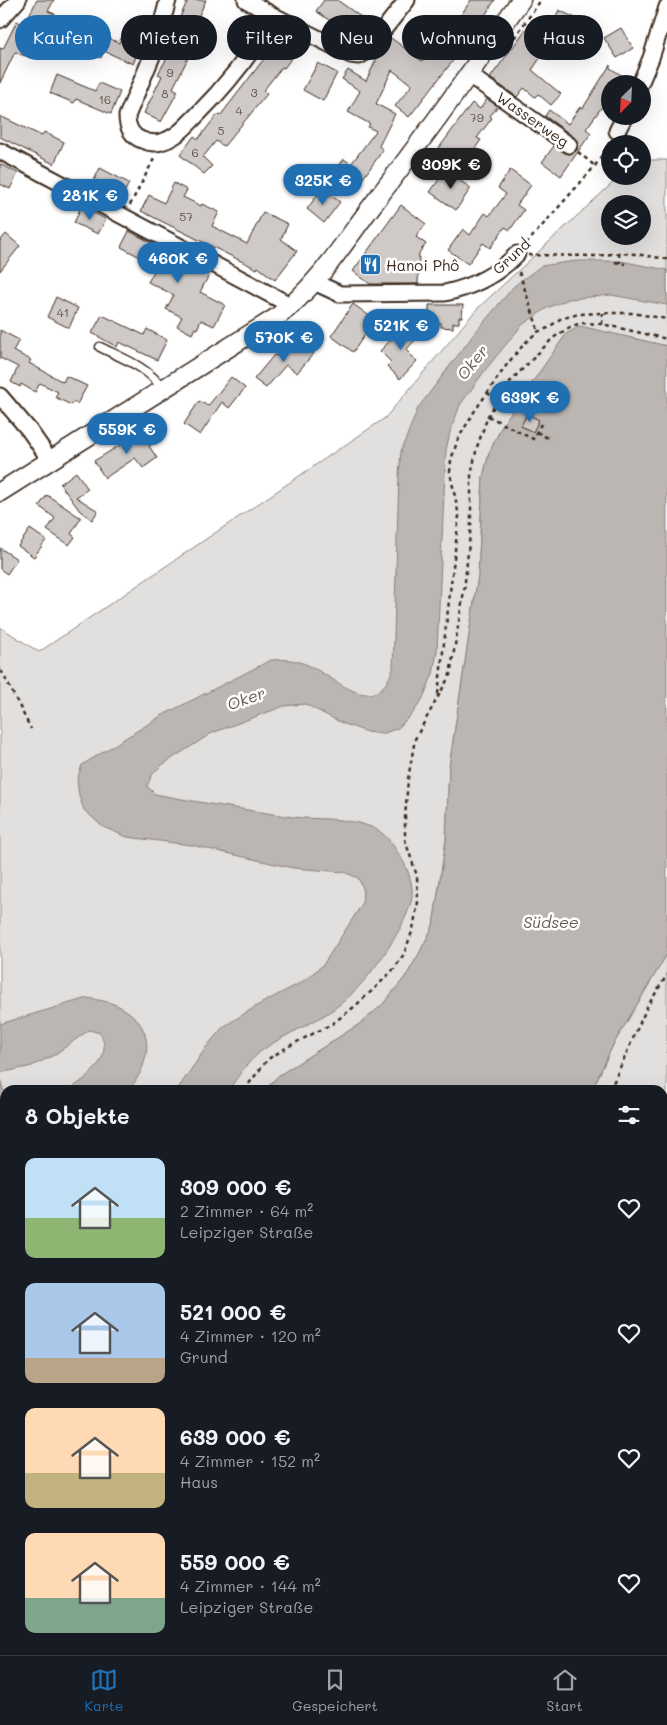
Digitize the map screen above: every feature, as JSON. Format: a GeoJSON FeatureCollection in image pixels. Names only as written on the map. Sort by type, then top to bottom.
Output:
{"type":"FeatureCollection","features":[{"type":"Feature","properties":{"kind":"street"},"geometry":{"type":"LineString","coordinates":[[0,20],[18,0]]}},
{"type":"Feature","properties":{"kind":"street"},"geometry":{"type":"LineString","coordinates":[[168,0],[155,49],[127,116],[127,125],[133,134],[151,143],[163,142],[174,137],[246,60]]}},
{"type":"Feature","properties":{"kind":"street"},"geometry":{"type":"LineString","coordinates":[[246,0],[272,15]]}},
{"type":"Feature","properties":{"kind":"street"},"geometry":{"type":"LineString","coordinates":[[311,35],[351,55],[359,56],[366,52],[406,0]]}},
{"type":"Feature","properties":{"kind":"street"},"geometry":{"type":"LineString","coordinates":[[0,492],[292,306],[314,282],[469,75],[521,0]]}},
{"type":"Feature","properties":{"kind":"street"},"geometry":{"type":"LineString","coordinates":[[644,75],[667,6]]}},
{"type":"Feature","properties":{"kind":"street","name":"Wasserweg"},"geometry":{"type":"LineString","coordinates":[[469,75],[569,145]]}},
{"type":"Feature","properties":{"kind":"street"},"geometry":{"type":"LineString","coordinates":[[617,131],[620,125]]}},
{"type":"Feature","properties":{"kind":"street"},"geometry":{"type":"LineString","coordinates":[[0,151],[292,306]]}},
{"type":"Feature","properties":{"kind":"street","name":"Grund"},"geometry":{"type":"LineString","coordinates":[[314,282],[340,294],[445,293],[480,283],[517,254]]}},
{"type":"Feature","properties":{"kind":"street"},"geometry":{"type":"LineString","coordinates":[[0,396],[29,430],[50,460]]}},
{"type":"Feature","properties":{"kind":"lane"},"geometry":{"type":"LineString","coordinates":[[100,347],[148,372],[163,389]]}},
{"type":"Feature","properties":{"kind":"path","name":"Grund"},"geometry":{"type":"LineString","coordinates":[[517,254],[595,166],[617,131]]}},
{"type":"Feature","properties":{"kind":"path"},"geometry":{"type":"LineString","coordinates":[[124,216],[163,142]]}},
{"type":"Feature","properties":{"kind":"path","name":"Wasserweg"},"geometry":{"type":"LineString","coordinates":[[569,145],[595,166]]}},
{"type":"Feature","properties":{"kind":"path"},"geometry":{"type":"LineString","coordinates":[[517,254],[549,256],[636,254],[667,259]]}},
{"type":"Feature","properties":{"kind":"path"},"geometry":{"type":"LineString","coordinates":[[619,254],[620,263]]}},
{"type":"Feature","properties":{"kind":"path"},"geometry":{"type":"LineString","coordinates":[[615,262],[625,264]]}},
{"type":"Feature","properties":{"kind":"path"},"geometry":{"type":"LineString","coordinates":[[519,272],[537,326],[537,332]]}},
{"type":"Feature","properties":{"kind":"path"},"geometry":{"type":"LineString","coordinates":[[602,324],[603,313]]}},
{"type":"Feature","properties":{"kind":"path"},"geometry":{"type":"LineString","coordinates":[[438,696],[459,516],[450,472],[451,460],[458,439],[486,393],[508,363],[537,332],[548,328],[560,319],[579,314],[632,313],[667,318]]}},
{"type":"Feature","properties":{"kind":"path"},"geometry":{"type":"LineString","coordinates":[[248,1085],[268,1059],[332,1024],[354,1007],[394,969],[404,954],[413,929],[418,902],[417,876],[405,840],[408,779],[415,740],[450,675],[465,582],[470,524],[471,475],[477,447],[488,416],[508,385],[557,334],[570,327],[581,323],[602,324],[667,339]]}},
{"type":"Feature","properties":{"kind":"path"},"geometry":{"type":"LineString","coordinates":[[486,393],[498,399]]}},
{"type":"Feature","properties":{"kind":"path"},"geometry":{"type":"LineString","coordinates":[[488,416],[533,439],[542,422]]}},
{"type":"Feature","properties":{"kind":"path"},"geometry":{"type":"LineString","coordinates":[[537,432],[551,440]]}},
{"type":"Feature","properties":{"kind":"path"},"geometry":{"type":"LineString","coordinates":[[0,672],[2,672],[31,729]]}},
{"type":"Feature","properties":{"kind":"path"},"geometry":{"type":"LineString","coordinates":[[612,1085],[647,1007],[667,975]]}},
{"type":"Feature","properties":{"kind":"shaded area"},"geometry":{"type":"Polygon","coordinates":[[[651,160],[667,160],[667,346],[580,327],[567,334],[503,424],[489,453],[483,477],[478,576],[449,767],[446,840],[433,926],[406,976],[382,1006],[361,1023],[278,1076],[270,1085],[0,1085],[0,627],[39,652],[385,418],[477,309],[610,185],[651,185],[651,160]]]}},
{"type":"Feature","properties":{"kind":"shaded area"},"geometry":{"type":"Polygon","coordinates":[[[667,954],[667,1085],[594,1085],[613,1045],[667,954]]]}},
{"type":"Feature","properties":{"kind":"water","name":"Oker"},"geometry":{"type":"Polygon","coordinates":[[[575,261],[620,261],[667,270],[667,305],[611,295],[569,299],[547,308],[522,325],[486,369],[460,405],[450,432],[446,450],[437,651],[433,674],[422,700],[413,713],[398,728],[382,734],[367,732],[342,723],[305,704],[284,706],[212,733],[162,765],[152,775],[147,786],[155,794],[293,817],[333,819],[371,827],[385,835],[394,847],[408,872],[412,890],[407,914],[393,941],[374,969],[344,1001],[334,1009],[260,1052],[251,1060],[232,1085],[180,1085],[207,1046],[223,1027],[260,1004],[302,982],[323,965],[362,904],[363,888],[358,878],[344,872],[293,868],[191,845],[127,837],[103,827],[84,810],[79,796],[77,780],[82,765],[161,716],[271,660],[301,662],[341,685],[365,694],[376,692],[385,684],[393,669],[401,451],[418,408],[474,334],[514,286],[541,266],[575,261]]]}},
{"type":"Feature","properties":{"kind":"water","name":"Südsee"},"geometry":{"type":"Polygon","coordinates":[[[580,326],[667,346],[667,954],[613,1045],[594,1085],[270,1085],[278,1076],[361,1023],[382,1005],[406,976],[433,926],[446,840],[449,767],[478,576],[483,477],[489,453],[503,424],[566,334],[580,326]]]}},
{"type":"Feature","properties":{"kind":"water"},"geometry":{"type":"Polygon","coordinates":[[[87,998],[106,1002],[124,1009],[135,1017],[142,1026],[147,1047],[142,1069],[132,1085],[76,1085],[97,1066],[104,1051],[100,1033],[89,1030],[54,1055],[32,1066],[0,1073],[0,1024],[87,998]]]}},
{"type":"Feature","properties":{"kind":"building"},"geometry":{"type":"Polygon","coordinates":[[[37,0],[54,0],[48,11],[57,15],[29,15],[37,0]]]}},
{"type":"Feature","properties":{"kind":"building"},"geometry":{"type":"Polygon","coordinates":[[[188,0],[206,0],[199,15],[181,15],[188,0]]]}},
{"type":"Feature","properties":{"kind":"building"},"geometry":{"type":"Polygon","coordinates":[[[324,0],[337,0],[358,15],[322,15],[316,11],[324,0]]]}},
{"type":"Feature","properties":{"kind":"building"},"geometry":{"type":"Polygon","coordinates":[[[471,0],[495,0],[485,15],[461,15],[471,0]]]}},
{"type":"Feature","properties":{"kind":"building"},"geometry":{"type":"Polygon","coordinates":[[[559,10],[569,15],[556,15],[559,10]]]}},
{"type":"Feature","properties":{"kind":"building"},"geometry":{"type":"Polygon","coordinates":[[[15,25],[15,52],[0,83],[0,48],[3,49],[15,25]]]}},
{"type":"Feature","properties":{"kind":"building"},"geometry":{"type":"Polygon","coordinates":[[[621,28],[633,48],[617,58],[604,38],[621,28]]]}},
{"type":"Feature","properties":{"kind":"building"},"geometry":{"type":"Polygon","coordinates":[[[524,32],[524,60],[539,60],[532,70],[561,94],[551,105],[538,94],[535,97],[524,88],[517,97],[490,78],[503,60],[514,60],[514,45],[524,32]]]}},
{"type":"Feature","properties":{"kind":"building"},"geometry":{"type":"Polygon","coordinates":[[[121,38],[121,59],[111,54],[111,39],[119,43],[121,38]]]}},
{"type":"Feature","properties":{"kind":"building"},"geometry":{"type":"Polygon","coordinates":[[[392,39],[402,46],[402,60],[454,60],[409,117],[395,106],[412,85],[392,70],[376,104],[395,114],[379,146],[383,150],[356,188],[335,171],[344,159],[351,164],[376,131],[368,127],[370,124],[348,112],[360,91],[342,79],[348,70],[366,81],[376,60],[392,60],[392,39]]]}},
{"type":"Feature","properties":{"kind":"building"},"geometry":{"type":"Polygon","coordinates":[[[124,60],[135,60],[133,64],[124,60]]]}},
{"type":"Feature","properties":{"kind":"building"},"geometry":{"type":"Polygon","coordinates":[[[166,60],[187,60],[173,88],[178,91],[161,122],[144,113],[162,76],[158,74],[166,60]]]}},
{"type":"Feature","properties":{"kind":"building"},"geometry":{"type":"Polygon","coordinates":[[[263,60],[290,60],[284,68],[282,67],[263,91],[267,94],[224,146],[216,141],[203,157],[212,166],[204,174],[180,155],[194,136],[198,139],[218,114],[220,116],[263,60]]]}},
{"type":"Feature","properties":{"kind":"building"},"geometry":{"type":"Polygon","coordinates":[[[318,63],[337,73],[323,101],[303,90],[318,63]]]}},
{"type":"Feature","properties":{"kind":"building"},"geometry":{"type":"Polygon","coordinates":[[[610,65],[610,68],[621,75],[604,75],[610,65]]]}},
{"type":"Feature","properties":{"kind":"building"},"geometry":{"type":"Polygon","coordinates":[[[57,75],[95,91],[99,83],[120,92],[111,114],[76,99],[74,103],[50,93],[57,75]]]}},
{"type":"Feature","properties":{"kind":"building"},"geometry":{"type":"Polygon","coordinates":[[[601,79],[601,108],[586,129],[591,133],[561,176],[542,162],[554,146],[569,154],[577,150],[578,142],[545,116],[549,110],[568,124],[580,107],[583,108],[601,79]]]}},
{"type":"Feature","properties":{"kind":"building"},"geometry":{"type":"Polygon","coordinates":[[[487,99],[498,106],[490,116],[492,118],[477,138],[481,140],[469,157],[464,154],[457,162],[439,148],[472,103],[480,109],[487,99]]]}},
{"type":"Feature","properties":{"kind":"building"},"geometry":{"type":"Polygon","coordinates":[[[0,116],[42,136],[44,132],[64,142],[54,164],[0,137],[0,116]]]}},
{"type":"Feature","properties":{"kind":"building"},"geometry":{"type":"Polygon","coordinates":[[[0,164],[18,173],[10,189],[0,184],[0,164]]]}},
{"type":"Feature","properties":{"kind":"building"},"geometry":{"type":"Polygon","coordinates":[[[100,168],[129,183],[121,199],[92,184],[100,168]]]}},
{"type":"Feature","properties":{"kind":"building"},"geometry":{"type":"Polygon","coordinates":[[[510,170],[531,185],[517,205],[524,210],[510,230],[505,227],[490,248],[483,243],[468,264],[448,250],[463,229],[470,235],[485,213],[489,216],[506,194],[498,188],[510,170]]]}},
{"type":"Feature","properties":{"kind":"building"},"geometry":{"type":"Polygon","coordinates":[[[445,171],[471,188],[456,210],[430,192],[445,171]]]}},
{"type":"Feature","properties":{"kind":"building"},"geometry":{"type":"Polygon","coordinates":[[[174,183],[187,190],[183,197],[219,212],[212,226],[247,244],[263,212],[288,224],[281,239],[297,251],[275,280],[258,267],[257,269],[141,211],[149,195],[164,203],[174,183]]]}},
{"type":"Feature","properties":{"kind":"building"},"geometry":{"type":"Polygon","coordinates":[[[322,189],[340,202],[324,223],[307,209],[322,189]]]}},
{"type":"Feature","properties":{"kind":"building"},"geometry":{"type":"Polygon","coordinates":[[[401,205],[426,224],[416,237],[426,244],[419,253],[418,284],[370,284],[353,271],[401,205]]]}},
{"type":"Feature","properties":{"kind":"building"},"geometry":{"type":"Polygon","coordinates":[[[81,207],[106,219],[98,234],[74,223],[81,207]]]}},
{"type":"Feature","properties":{"kind":"building"},"geometry":{"type":"Polygon","coordinates":[[[129,231],[209,275],[200,292],[225,305],[214,326],[201,320],[197,329],[195,328],[192,334],[177,326],[182,317],[166,309],[174,295],[148,282],[157,266],[121,247],[129,231]]]}},
{"type":"Feature","properties":{"kind":"building"},"geometry":{"type":"Polygon","coordinates":[[[6,234],[20,246],[0,271],[0,241],[6,234]]]}},
{"type":"Feature","properties":{"kind":"building"},"geometry":{"type":"Polygon","coordinates":[[[56,297],[78,308],[69,328],[47,317],[56,297]]]}},
{"type":"Feature","properties":{"kind":"building"},"geometry":{"type":"Polygon","coordinates":[[[353,304],[375,320],[353,352],[331,336],[353,304]]]}},
{"type":"Feature","properties":{"kind":"building"},"geometry":{"type":"Polygon","coordinates":[[[429,305],[463,305],[462,317],[459,317],[459,323],[453,323],[453,328],[441,327],[441,323],[429,323],[429,305]]]}},
{"type":"Feature","properties":{"kind":"building"},"geometry":{"type":"Polygon","coordinates":[[[102,315],[144,335],[147,329],[167,340],[157,360],[119,342],[117,347],[92,333],[102,315]]]}},
{"type":"Feature","properties":{"kind":"building"},"geometry":{"type":"Polygon","coordinates":[[[407,323],[419,336],[406,350],[417,361],[400,379],[387,366],[391,362],[380,351],[407,323]]]}},
{"type":"Feature","properties":{"kind":"building"},"geometry":{"type":"Polygon","coordinates":[[[0,330],[19,340],[13,351],[31,360],[29,363],[63,382],[66,376],[87,386],[77,404],[73,402],[71,405],[55,397],[58,392],[40,383],[35,392],[21,384],[20,387],[11,382],[18,367],[0,358],[0,330]]]}},
{"type":"Feature","properties":{"kind":"building"},"geometry":{"type":"Polygon","coordinates":[[[287,342],[298,351],[304,344],[314,353],[297,373],[286,365],[266,388],[254,379],[287,342]]]}},
{"type":"Feature","properties":{"kind":"building"},"geometry":{"type":"Polygon","coordinates":[[[231,377],[245,388],[229,408],[222,402],[200,435],[184,424],[199,401],[208,406],[231,377]]]}},
{"type":"Feature","properties":{"kind":"building"},"geometry":{"type":"Polygon","coordinates":[[[527,414],[539,420],[533,432],[521,426],[527,414]]]}},
{"type":"Feature","properties":{"kind":"building"},"geometry":{"type":"Polygon","coordinates":[[[143,431],[152,444],[149,446],[157,458],[143,468],[135,458],[105,478],[94,461],[143,431]]]}},
{"type":"Feature","properties":{"kind":"building"},"geometry":{"type":"Polygon","coordinates":[[[76,472],[88,489],[76,497],[98,511],[92,520],[80,511],[60,484],[76,472]]]}},
{"type":"Feature","properties":{"kind":"building"},"geometry":{"type":"Polygon","coordinates":[[[47,495],[81,518],[71,534],[75,537],[69,545],[47,530],[55,518],[39,506],[47,495]]]}},
{"type":"Feature","properties":{"kind":"building"},"geometry":{"type":"Polygon","coordinates":[[[30,529],[46,540],[34,557],[18,546],[30,529]]]}},
{"type":"Feature","properties":{"kind":"building"},"geometry":{"type":"Polygon","coordinates":[[[0,548],[17,559],[7,574],[0,569],[0,548]]]}},
{"type":"Feature","properties":{"kind":"place","name":"Hanoi Phô"},"geometry":{"type":"Point","coordinates":[370,265]}}]}
